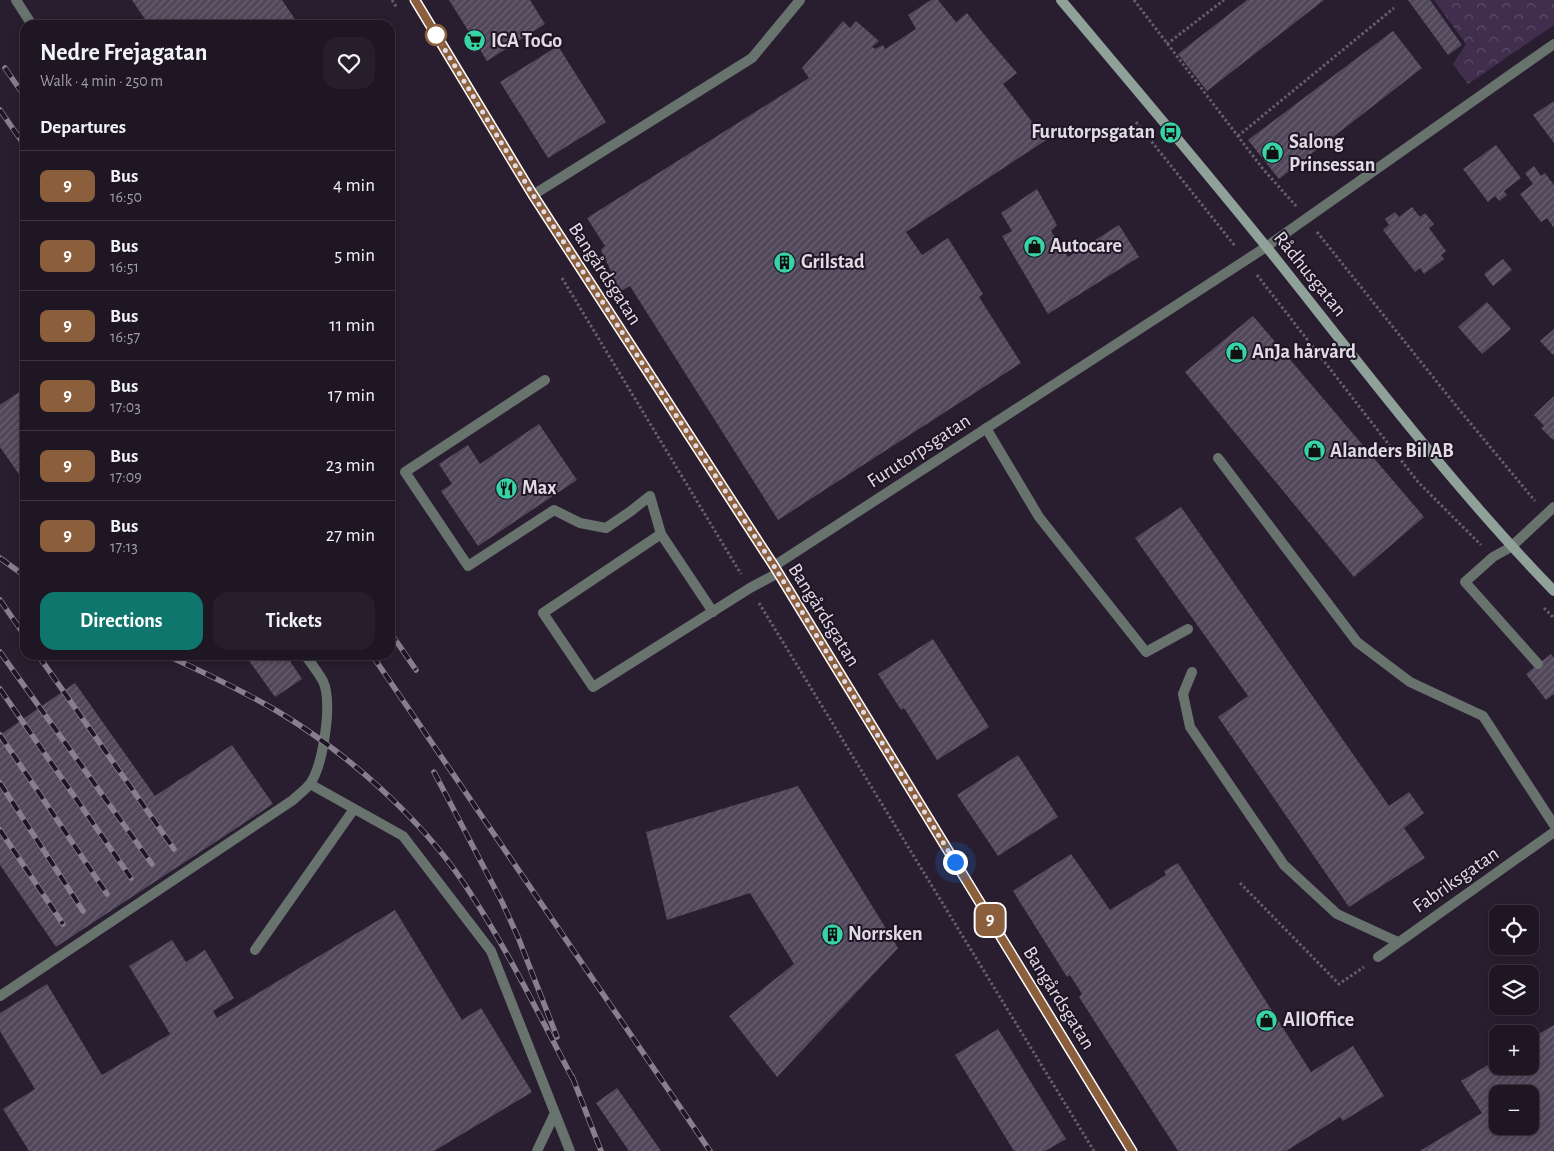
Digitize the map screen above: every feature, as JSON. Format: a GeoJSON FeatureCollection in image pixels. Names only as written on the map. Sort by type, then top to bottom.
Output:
{"type":"FeatureCollection","features":[{"type":"Feature","properties":{"kind":"main road","name":"Rådhusgatan"},"geometry":{"type":"LineString","coordinates":[[1061,0],[1266,247],[1418,437],[1512,547],[1554,591]]}},
{"type":"Feature","properties":{"kind":"street"},"geometry":{"type":"LineString","coordinates":[[16,0],[29,20]]}},
{"type":"Feature","properties":{"kind":"street","name":"Bangårdsgatan"},"geometry":{"type":"LineString","coordinates":[[415,0],[533,195],[776,570],[1132,1151]]}},
{"type":"Feature","properties":{"kind":"street"},"geometry":{"type":"LineString","coordinates":[[533,195],[752,58],[800,0]]}},
{"type":"Feature","properties":{"kind":"street","name":"Furutorpsgatan"},"geometry":{"type":"LineString","coordinates":[[661,534],[543,613],[593,687],[750,588],[986,428],[1266,247],[1554,44]]}},
{"type":"Feature","properties":{"kind":"street"},"geometry":{"type":"LineString","coordinates":[[545,380],[405,472],[468,566],[554,510],[580,523],[606,528],[650,496],[661,534],[713,612]]}},
{"type":"Feature","properties":{"kind":"street"},"geometry":{"type":"LineString","coordinates":[[986,428],[1039,517],[1146,652],[1188,629]]}},
{"type":"Feature","properties":{"kind":"street"},"geometry":{"type":"LineString","coordinates":[[1218,458],[1357,642],[1410,682],[1483,716],[1554,825]]}},
{"type":"Feature","properties":{"kind":"street"},"geometry":{"type":"LineString","coordinates":[[1538,664],[1465,582],[1493,557],[1512,547],[1554,507]]}},
{"type":"Feature","properties":{"kind":"street"},"geometry":{"type":"LineString","coordinates":[[0,996],[293,800],[310,784],[321,756],[326,723],[326,702],[323,682],[308,660]]}},
{"type":"Feature","properties":{"kind":"street"},"geometry":{"type":"LineString","coordinates":[[1192,672],[1183,694],[1190,727],[1284,865],[1337,914],[1398,942]]}},
{"type":"Feature","properties":{"kind":"street"},"geometry":{"type":"LineString","coordinates":[[310,784],[403,836],[491,951],[570,1151]]}},
{"type":"Feature","properties":{"kind":"street"},"geometry":{"type":"LineString","coordinates":[[255,950],[354,809]]}},
{"type":"Feature","properties":{"kind":"street","name":"Fabriksgatan"},"geometry":{"type":"LineString","coordinates":[[1378,957],[1554,832]]}},
{"type":"Feature","properties":{"kind":"street"},"geometry":{"type":"LineString","coordinates":[[537,1151],[555,1113]]}},
{"type":"Feature","properties":{"kind":"path"},"geometry":{"type":"LineString","coordinates":[[1134,0],[1263,169],[1307,218],[1546,515]]}},
{"type":"Feature","properties":{"kind":"path"},"geometry":{"type":"LineString","coordinates":[[1168,44],[1224,0]]}},
{"type":"Feature","properties":{"kind":"path"},"geometry":{"type":"LineString","coordinates":[[1238,136],[1394,8]]}},
{"type":"Feature","properties":{"kind":"path"},"geometry":{"type":"LineString","coordinates":[[1131,114],[1418,482],[1493,557]]}},
{"type":"Feature","properties":{"kind":"path"},"geometry":{"type":"LineString","coordinates":[[1540,604],[1554,618]]}},
{"type":"Feature","properties":{"kind":"path"},"geometry":{"type":"LineString","coordinates":[[1240,884],[1340,984],[1378,957]]}},
{"type":"Feature","properties":{"kind":"green space"},"geometry":{"type":"Polygon","coordinates":[[[1434,0],[1554,0],[1554,25],[1468,84],[1453,64],[1466,44],[1434,0]]]}},
{"type":"Feature","properties":{"kind":"building"},"geometry":{"type":"Polygon","coordinates":[[[132,0],[282,0],[296,20],[146,20],[132,0]]]}},
{"type":"Feature","properties":{"kind":"building"},"geometry":{"type":"Polygon","coordinates":[[[449,0],[530,0],[545,24],[487,61],[449,0]]]}},
{"type":"Feature","properties":{"kind":"building","name":"Grilstad"},"geometry":{"type":"Polygon","coordinates":[[[931,0],[938,0],[956,22],[967,13],[1017,73],[1003,84],[1046,140],[906,232],[922,255],[948,238],[983,294],[979,297],[1021,363],[778,520],[630,286],[621,291],[601,250],[605,246],[587,218],[809,78],[802,68],[843,21],[850,28],[856,21],[879,41],[872,47],[875,49],[883,45],[885,49],[916,29],[908,15],[931,0]]]}},
{"type":"Feature","properties":{"kind":"building"},"geometry":{"type":"Polygon","coordinates":[[[1247,0],[1324,0],[1207,91],[1178,54],[1247,0]]]}},
{"type":"Feature","properties":{"kind":"building"},"geometry":{"type":"Polygon","coordinates":[[[1408,0],[1430,0],[1462,45],[1448,55],[1408,0]]]}},
{"type":"Feature","properties":{"kind":"building"},"geometry":{"type":"Polygon","coordinates":[[[1393,31],[1422,68],[1279,179],[1248,140],[1393,31]]]}},
{"type":"Feature","properties":{"kind":"building"},"geometry":{"type":"Polygon","coordinates":[[[558,46],[606,122],[548,158],[500,82],[558,46]]]}},
{"type":"Feature","properties":{"kind":"building"},"geometry":{"type":"Polygon","coordinates":[[[1554,101],[1554,143],[1533,115],[1554,101]]]}},
{"type":"Feature","properties":{"kind":"building"},"geometry":{"type":"Polygon","coordinates":[[[1496,145],[1521,178],[1504,191],[1507,195],[1499,201],[1495,196],[1488,202],[1463,169],[1496,145]]]}},
{"type":"Feature","properties":{"kind":"building"},"geometry":{"type":"Polygon","coordinates":[[[1534,166],[1541,176],[1545,173],[1554,185],[1554,228],[1547,218],[1541,222],[1520,194],[1533,184],[1525,173],[1534,166]]]}},
{"type":"Feature","properties":{"kind":"building","name":"Autocare"},"geometry":{"type":"Polygon","coordinates":[[[1037,189],[1057,225],[1051,231],[1068,257],[1119,225],[1139,257],[1048,314],[1002,236],[1012,231],[1001,213],[1037,189]]]}},
{"type":"Feature","properties":{"kind":"building"},"geometry":{"type":"Polygon","coordinates":[[[1412,207],[1420,217],[1425,213],[1434,224],[1429,228],[1446,251],[1441,255],[1444,259],[1424,274],[1420,268],[1415,272],[1383,230],[1389,225],[1385,219],[1395,212],[1399,217],[1412,207]]]}},
{"type":"Feature","properties":{"kind":"building"},"geometry":{"type":"Polygon","coordinates":[[[1503,259],[1512,270],[1493,286],[1484,274],[1503,259]]]}},
{"type":"Feature","properties":{"kind":"building"},"geometry":{"type":"Polygon","coordinates":[[[1487,302],[1511,329],[1482,354],[1458,327],[1487,302]]]}},
{"type":"Feature","properties":{"kind":"building"},"geometry":{"type":"Polygon","coordinates":[[[1253,316],[1424,517],[1354,577],[1185,372],[1253,316]]]}},
{"type":"Feature","properties":{"kind":"building"},"geometry":{"type":"Polygon","coordinates":[[[1554,329],[1554,354],[1553,355],[1540,341],[1554,329]]]}},
{"type":"Feature","properties":{"kind":"building"},"geometry":{"type":"Polygon","coordinates":[[[20,391],[20,476],[0,447],[0,405],[20,391]]]}},
{"type":"Feature","properties":{"kind":"building"},"geometry":{"type":"Polygon","coordinates":[[[1554,396],[1553,440],[1541,428],[1544,426],[1534,415],[1554,396]]]}},
{"type":"Feature","properties":{"kind":"building","name":"Max"},"geometry":{"type":"Polygon","coordinates":[[[539,424],[577,480],[478,546],[441,491],[452,484],[439,464],[468,445],[480,464],[539,424]]]}},
{"type":"Feature","properties":{"kind":"building"},"geometry":{"type":"Polygon","coordinates":[[[1181,507],[1389,806],[1409,792],[1424,813],[1404,828],[1425,858],[1349,907],[1218,717],[1248,696],[1135,538],[1181,507]]]}},
{"type":"Feature","properties":{"kind":"building"},"geometry":{"type":"Polygon","coordinates":[[[933,639],[989,727],[937,760],[904,708],[901,710],[878,674],[933,639]]]}},
{"type":"Feature","properties":{"kind":"building"},"geometry":{"type":"Polygon","coordinates":[[[1551,654],[1554,658],[1554,694],[1546,700],[1526,674],[1551,654]]]}},
{"type":"Feature","properties":{"kind":"building"},"geometry":{"type":"Polygon","coordinates":[[[249,660],[289,660],[302,679],[275,697],[249,660]]]}},
{"type":"Feature","properties":{"kind":"building"},"geometry":{"type":"Polygon","coordinates":[[[75,683],[155,796],[232,745],[273,804],[56,947],[0,865],[0,735],[75,683]]]}},
{"type":"Feature","properties":{"kind":"building"},"geometry":{"type":"Polygon","coordinates":[[[1018,755],[1058,817],[998,856],[957,795],[1018,755]]]}},
{"type":"Feature","properties":{"kind":"building","name":"Norrsken"},"geometry":{"type":"Polygon","coordinates":[[[798,786],[898,948],[777,1077],[729,1016],[794,964],[750,893],[667,920],[646,832],[798,786]]]}},
{"type":"Feature","properties":{"kind":"building"},"geometry":{"type":"Polygon","coordinates":[[[1071,854],[1110,910],[1166,875],[1164,871],[1178,863],[1311,1072],[1353,1046],[1384,1096],[1343,1121],[1340,1117],[1286,1151],[1178,1151],[1079,997],[1082,994],[1070,975],[1067,977],[1013,891],[1071,854]]]}},
{"type":"Feature","properties":{"kind":"building"},"geometry":{"type":"Polygon","coordinates":[[[395,910],[462,1020],[481,1008],[532,1092],[434,1151],[29,1151],[3,1109],[35,1089],[0,1031],[0,1013],[47,984],[102,1075],[170,1034],[129,966],[172,940],[186,962],[205,950],[234,998],[213,1011],[217,1018],[395,910]]]}},
{"type":"Feature","properties":{"kind":"building"},"geometry":{"type":"Polygon","coordinates":[[[1554,1025],[1554,1151],[1420,1151],[1482,1113],[1461,1081],[1489,1064],[1489,1075],[1539,1075],[1539,1034],[1554,1025]]]}},
{"type":"Feature","properties":{"kind":"building"},"geometry":{"type":"Polygon","coordinates":[[[998,1029],[1066,1139],[1045,1151],[1014,1151],[955,1055],[998,1029]]]}},
{"type":"Feature","properties":{"kind":"building"},"geometry":{"type":"Polygon","coordinates":[[[617,1088],[661,1151],[629,1151],[596,1103],[617,1088]]]}},
{"type":"Feature","properties":{"kind":"railway"},"geometry":{"type":"LineString","coordinates":[[5,68],[20,90]]}},
{"type":"Feature","properties":{"kind":"railway"},"geometry":{"type":"LineString","coordinates":[[0,110],[20,139]]}},
{"type":"Feature","properties":{"kind":"railway"},"geometry":{"type":"LineString","coordinates":[[0,558],[20,572]]}},
{"type":"Feature","properties":{"kind":"railway"},"geometry":{"type":"LineString","coordinates":[[0,600],[20,629]]}},
{"type":"Feature","properties":{"kind":"railway"},"geometry":{"type":"LineString","coordinates":[[395,639],[416,670]]}},
{"type":"Feature","properties":{"kind":"railway"},"geometry":{"type":"LineString","coordinates":[[0,652],[152,864]]}},
{"type":"Feature","properties":{"kind":"railway"},"geometry":{"type":"LineString","coordinates":[[42,660],[174,849]]}},
{"type":"Feature","properties":{"kind":"railway"},"geometry":{"type":"LineString","coordinates":[[176,660],[250,696],[303,728],[330,746],[404,811],[447,860],[480,908],[495,932],[575,1083]]}},
{"type":"Feature","properties":{"kind":"railway"},"geometry":{"type":"LineString","coordinates":[[375,660],[710,1151]]}},
{"type":"Feature","properties":{"kind":"railway"},"geometry":{"type":"LineString","coordinates":[[0,689],[131,878]]}},
{"type":"Feature","properties":{"kind":"railway"},"geometry":{"type":"LineString","coordinates":[[0,735],[107,894]]}},
{"type":"Feature","properties":{"kind":"railway"},"geometry":{"type":"LineString","coordinates":[[434,772],[502,902],[518,937],[557,1037]]}},
{"type":"Feature","properties":{"kind":"railway"},"geometry":{"type":"LineString","coordinates":[[0,783],[83,911]]}},
{"type":"Feature","properties":{"kind":"railway"},"geometry":{"type":"LineString","coordinates":[[0,830],[63,924]]}},
{"type":"Feature","properties":{"kind":"railway"},"geometry":{"type":"LineString","coordinates":[[572,1076],[601,1151]]}},
{"type":"Feature","properties":{"kind":"bus line","name":"9"},"geometry":{"type":"LineString","coordinates":[[415,0],[533,195],[774,566],[1132,1151]]}},
{"type":"Feature","properties":{"kind":"place","name":"ICA ToGo"},"geometry":{"type":"Point","coordinates":[475,41]}},
{"type":"Feature","properties":{"kind":"place","name":"Furutorpsgatan"},"geometry":{"type":"Point","coordinates":[1171,132]}},
{"type":"Feature","properties":{"kind":"place","name":"Salong Prinsessan"},"geometry":{"type":"Point","coordinates":[1273,153]}},
{"type":"Feature","properties":{"kind":"place","name":"Autocare"},"geometry":{"type":"Point","coordinates":[1034,246]}},
{"type":"Feature","properties":{"kind":"place","name":"Grilstad"},"geometry":{"type":"Point","coordinates":[785,262]}},
{"type":"Feature","properties":{"kind":"place","name":"AnJa hårvård"},"geometry":{"type":"Point","coordinates":[1236,352]}},
{"type":"Feature","properties":{"kind":"place","name":"Alanders Bil AB"},"geometry":{"type":"Point","coordinates":[1314,451]}},
{"type":"Feature","properties":{"kind":"place","name":"Max"},"geometry":{"type":"Point","coordinates":[506,488]}},
{"type":"Feature","properties":{"kind":"place","name":"Norrsken"},"geometry":{"type":"Point","coordinates":[832,934]}},
{"type":"Feature","properties":{"kind":"place","name":"AllOffice"},"geometry":{"type":"Point","coordinates":[1267,1020]}},
{"type":"Feature","properties":{"kind":"route"},"geometry":{"type":"LineString","coordinates":[[436,35],[533,195],[774,566],[955,862]]}}]}
